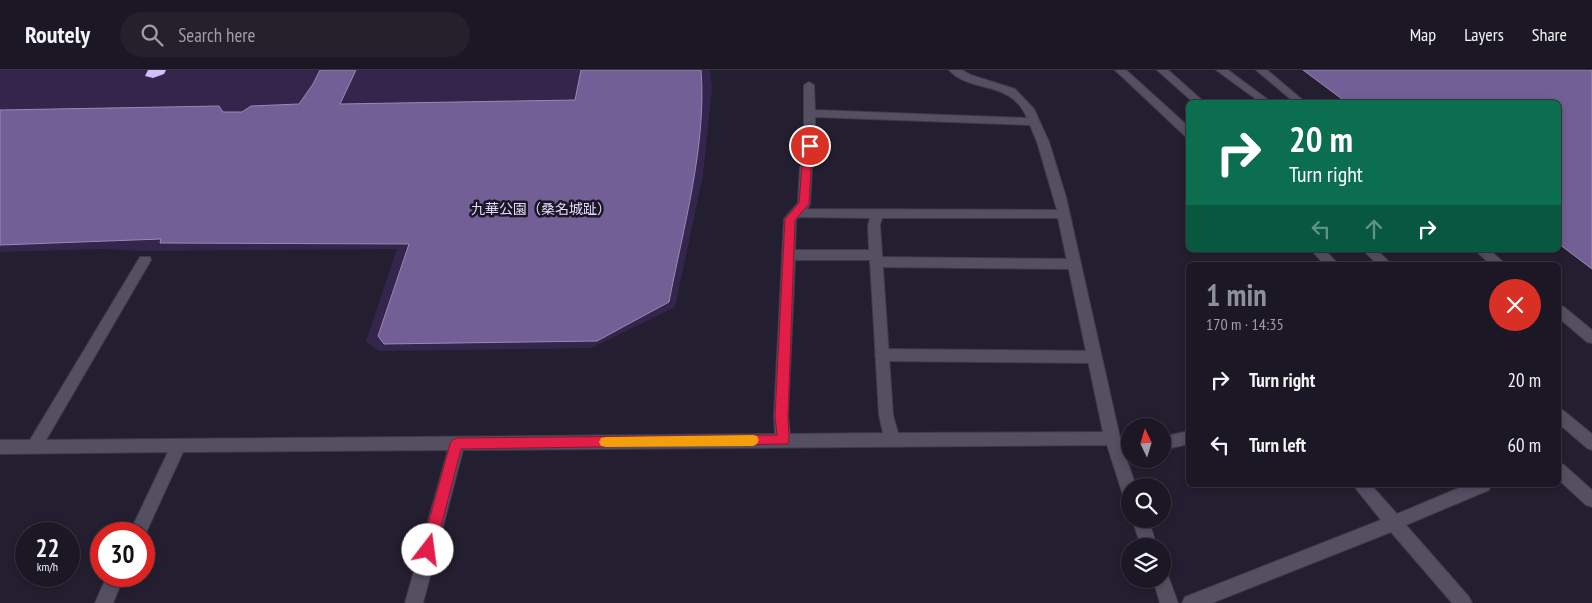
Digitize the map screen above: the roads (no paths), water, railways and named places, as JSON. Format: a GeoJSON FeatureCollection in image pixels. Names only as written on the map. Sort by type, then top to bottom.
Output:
{"type":"FeatureCollection","features":[{"type":"Feature","properties":{"kind":"street"},"geometry":{"type":"LineString","coordinates":[[954,70],[967,77],[1011,91],[1029,109],[1043,142],[1063,214],[1094,357],[1127,478]]}},
{"type":"Feature","properties":{"kind":"street"},"geometry":{"type":"LineString","coordinates":[[1120,70],[1186,131]]}},
{"type":"Feature","properties":{"kind":"street"},"geometry":{"type":"LineString","coordinates":[[1162,70],[1197,100]]}},
{"type":"Feature","properties":{"kind":"street"},"geometry":{"type":"LineString","coordinates":[[1221,70],[1263,100]]}},
{"type":"Feature","properties":{"kind":"street"},"geometry":{"type":"LineString","coordinates":[[1261,70],[1298,100]]}},
{"type":"Feature","properties":{"kind":"street"},"geometry":{"type":"LineString","coordinates":[[783,440],[782,416],[790,219],[804,204],[806,167],[810,163],[809,85]]}},
{"type":"Feature","properties":{"kind":"street"},"geometry":{"type":"LineString","coordinates":[[810,113],[1034,122]]}},
{"type":"Feature","properties":{"kind":"street"},"geometry":{"type":"LineString","coordinates":[[796,213],[1063,214]]}},
{"type":"Feature","properties":{"kind":"street"},"geometry":{"type":"LineString","coordinates":[[877,213],[874,225],[882,355],[886,415],[892,440]]}},
{"type":"Feature","properties":{"kind":"street"},"geometry":{"type":"LineString","coordinates":[[1319,252],[1330,262]]}},
{"type":"Feature","properties":{"kind":"street"},"geometry":{"type":"LineString","coordinates":[[1371,252],[1383,262]]}},
{"type":"Feature","properties":{"kind":"street"},"geometry":{"type":"LineString","coordinates":[[1484,252],[1496,262]]}},
{"type":"Feature","properties":{"kind":"street"},"geometry":{"type":"LineString","coordinates":[[789,255],[1074,264]]}},
{"type":"Feature","properties":{"kind":"street"},"geometry":{"type":"LineString","coordinates":[[34,447],[145,260]]}},
{"type":"Feature","properties":{"kind":"street"},"geometry":{"type":"LineString","coordinates":[[1561,313],[1592,338]]}},
{"type":"Feature","properties":{"kind":"street"},"geometry":{"type":"LineString","coordinates":[[882,355],[1094,357]]}},
{"type":"Feature","properties":{"kind":"street"},"geometry":{"type":"LineString","coordinates":[[1561,417],[1592,443]]}},
{"type":"Feature","properties":{"kind":"street"},"geometry":{"type":"LineString","coordinates":[[1171,442],[1186,438]]}},
{"type":"Feature","properties":{"kind":"street"},"geometry":{"type":"LineString","coordinates":[[0,447],[783,440],[892,440],[1119,445]]}},
{"type":"Feature","properties":{"kind":"street"},"geometry":{"type":"LineString","coordinates":[[414,603],[457,444]]}},
{"type":"Feature","properties":{"kind":"street"},"geometry":{"type":"LineString","coordinates":[[143,522],[179,445]]}},
{"type":"Feature","properties":{"kind":"street"},"geometry":{"type":"LineString","coordinates":[[1561,472],[1592,500]]}},
{"type":"Feature","properties":{"kind":"street"},"geometry":{"type":"LineString","coordinates":[[1363,487],[1463,603]]}},
{"type":"Feature","properties":{"kind":"street"},"geometry":{"type":"LineString","coordinates":[[1192,603],[1394,524],[1478,487]]}},
{"type":"Feature","properties":{"kind":"street"},"geometry":{"type":"LineString","coordinates":[[104,603],[111,587]]}},
{"type":"Feature","properties":{"kind":"street"},"geometry":{"type":"LineString","coordinates":[[1164,588],[1169,603]]}},
{"type":"Feature","properties":{"kind":"park label","name":"九華公園（桑名城趾）"},"geometry":{"type":"Point","coordinates":[541,209]}}]}
